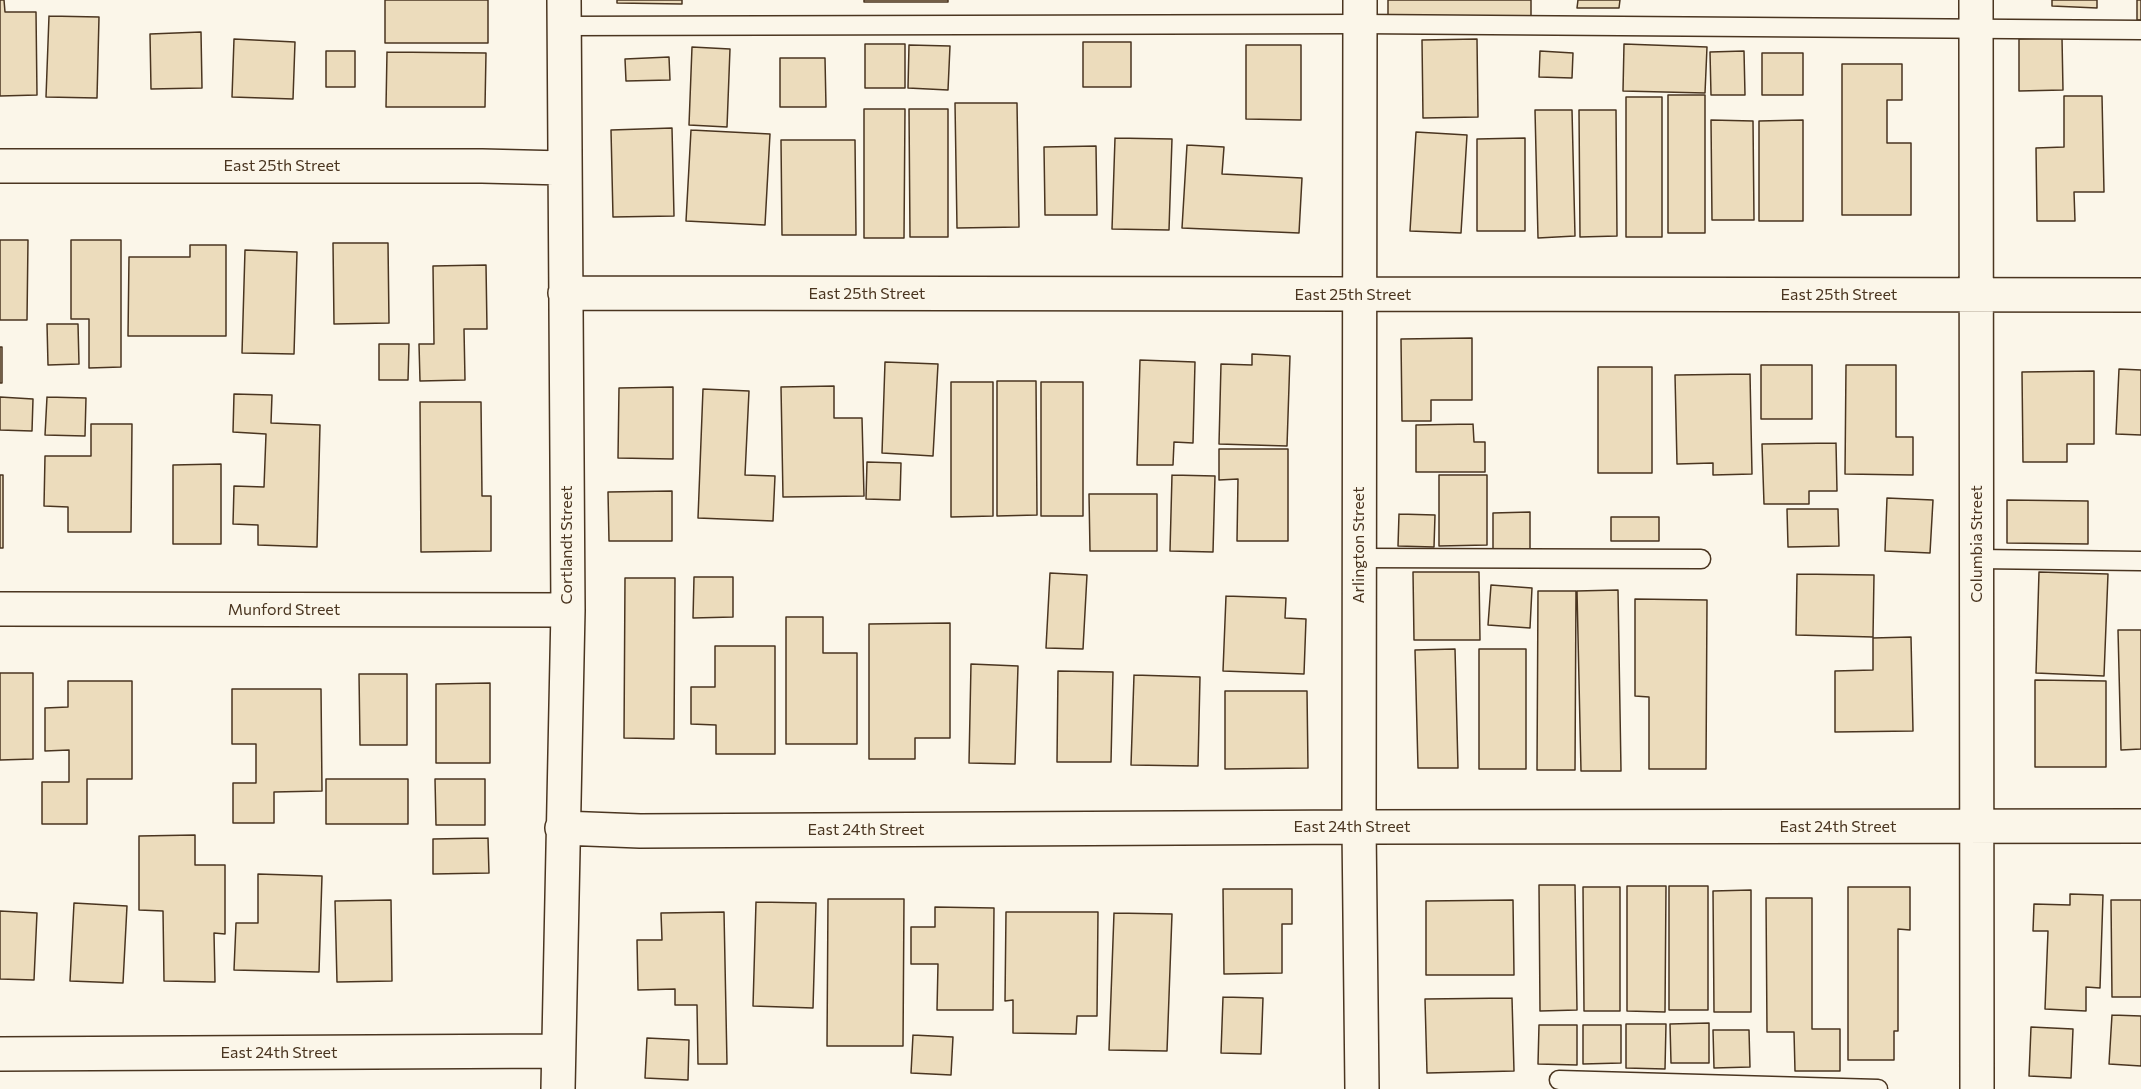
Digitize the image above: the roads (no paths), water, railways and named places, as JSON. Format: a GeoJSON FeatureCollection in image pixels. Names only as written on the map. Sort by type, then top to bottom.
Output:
{"type":"FeatureCollection","features":[{"type":"Feature","properties":{"kind":"street","name":"Arlington Street"},"geometry":{"type":"LineString","coordinates":[[1360,12],[1359,827],[1362,1089]]}},
{"type":"Feature","properties":{"kind":"street","name":"Cortlandt Street"},"geometry":{"type":"LineString","coordinates":[[558,1089],[568,610],[564,13]]}},
{"type":"Feature","properties":{"kind":"street","name":"Columbia Street"},"geometry":{"type":"LineString","coordinates":[[1977,15],[1977,1089]]}},
{"type":"Feature","properties":{"kind":"street","name":"East 25th Street"},"geometry":{"type":"LineString","coordinates":[[0,166],[564,168]]}},
{"type":"Feature","properties":{"kind":"street","name":"East 25th Street"},"geometry":{"type":"LineString","coordinates":[[565,293],[2141,296]]}},
{"type":"Feature","properties":{"kind":"street","name":"Munford Street"},"geometry":{"type":"LineString","coordinates":[[0,609],[568,610]]}},
{"type":"Feature","properties":{"kind":"street","name":"East 24th Street"},"geometry":{"type":"LineString","coordinates":[[562,828],[664,831],[2141,826]]}},
{"type":"Feature","properties":{"kind":"street","name":"East 24th Street"},"geometry":{"type":"LineString","coordinates":[[0,1054],[558,1051]]}},
{"type":"Feature","properties":{"kind":"lane"},"geometry":{"type":"LineString","coordinates":[[564,13],[1360,12],[1977,15],[2141,30]]}},
{"type":"Feature","properties":{"kind":"lane"},"geometry":{"type":"LineString","coordinates":[[1359,558],[1701,559]]}},
{"type":"Feature","properties":{"kind":"lane"},"geometry":{"type":"LineString","coordinates":[[1977,559],[2141,561]]}},
{"type":"Feature","properties":{"kind":"lane"},"geometry":{"type":"LineString","coordinates":[[1559,1080],[1878,1089]]}}]}
